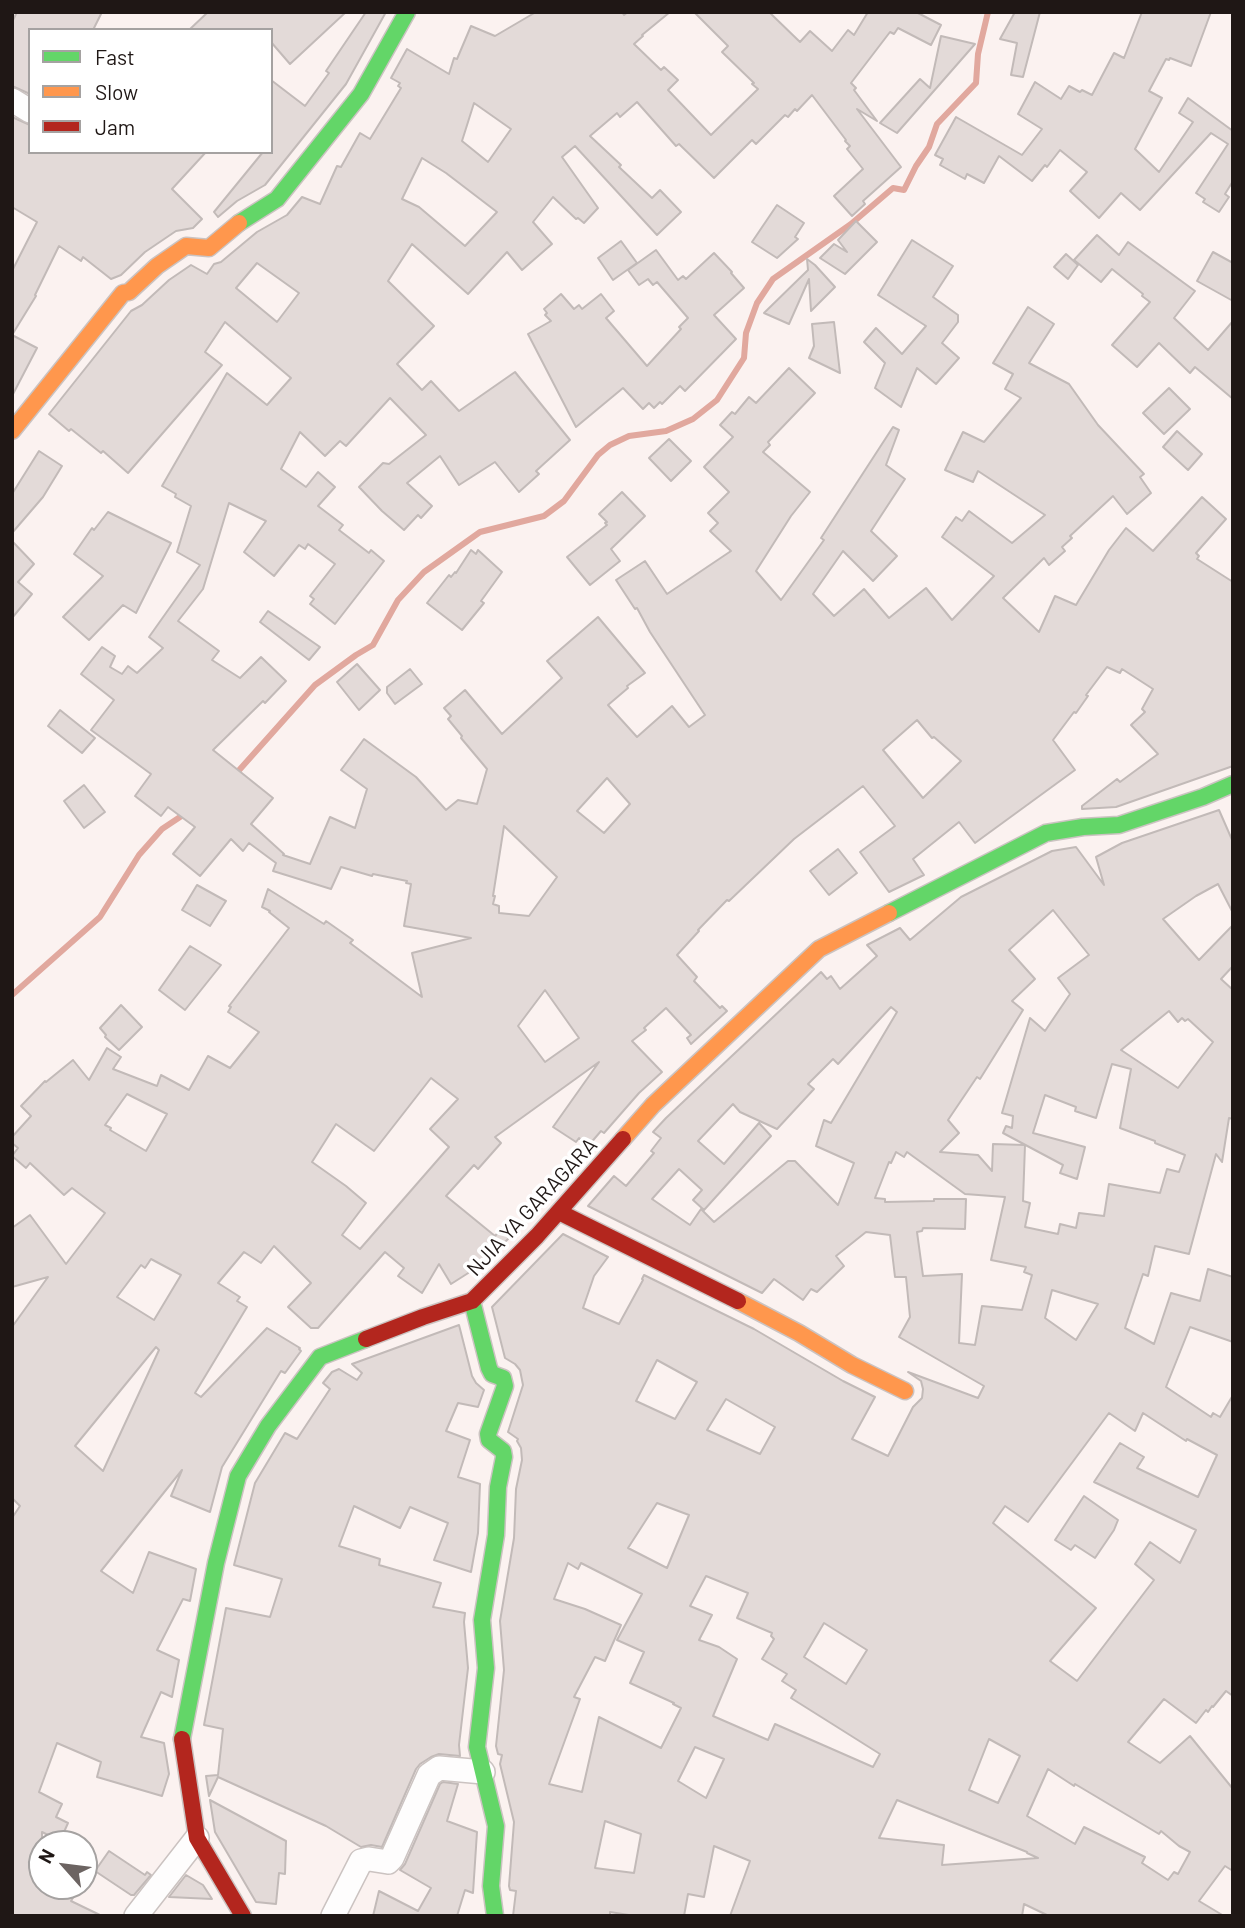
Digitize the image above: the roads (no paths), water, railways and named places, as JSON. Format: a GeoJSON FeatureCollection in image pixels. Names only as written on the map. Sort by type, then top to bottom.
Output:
{"type":"FeatureCollection","features":[{"type":"Feature","properties":{"kind":"street"},"geometry":{"type":"LineString","coordinates":[[12,431],[123,293],[129,292],[157,266],[186,246],[209,248],[246,217],[277,200],[361,94],[407,12]]}},
{"type":"Feature","properties":{"kind":"street"},"geometry":{"type":"LineString","coordinates":[[12,100],[28,110]]}},
{"type":"Feature","properties":{"kind":"street","name":"NJIA YA GARAGARA"},"geometry":{"type":"LineString","coordinates":[[243,1916],[197,1838],[181,1741],[216,1563],[238,1476],[268,1426],[320,1357],[472,1301],[559,1212],[653,1105],[819,949],[1046,833],[1119,825],[1233,784]]}},
{"type":"Feature","properties":{"kind":"street"},"geometry":{"type":"LineString","coordinates":[[559,1212],[762,1313],[852,1365],[905,1391]]}},
{"type":"Feature","properties":{"kind":"street"},"geometry":{"type":"LineString","coordinates":[[472,1301],[489,1368],[492,1374],[502,1376],[505,1380],[488,1434],[489,1440],[503,1451],[504,1458],[498,1487],[496,1535],[482,1620],[486,1668],[477,1747],[496,1826],[491,1886],[495,1916]]}},
{"type":"Feature","properties":{"kind":"street"},"geometry":{"type":"LineString","coordinates":[[333,1916],[361,1861],[369,1859],[388,1862],[392,1858],[433,1770],[439,1768],[483,1772]]}},
{"type":"Feature","properties":{"kind":"street"},"geometry":{"type":"LineString","coordinates":[[136,1916],[197,1838]]}},
{"type":"Feature","properties":{"kind":"waterway"},"geometry":{"type":"LineString","coordinates":[[233,777],[315,685],[373,645],[398,600],[424,572],[480,532],[544,516],[564,501],[598,455],[610,445],[629,436],[666,431],[693,419],[717,400],[744,358],[746,333],[757,303],[773,279],[851,224],[893,188],[904,190],[929,147],[937,124],[976,83],[978,54],[988,12]]}},
{"type":"Feature","properties":{"kind":"waterway"},"geometry":{"type":"LineString","coordinates":[[12,995],[100,917],[139,855],[162,829],[186,813]]}}]}
